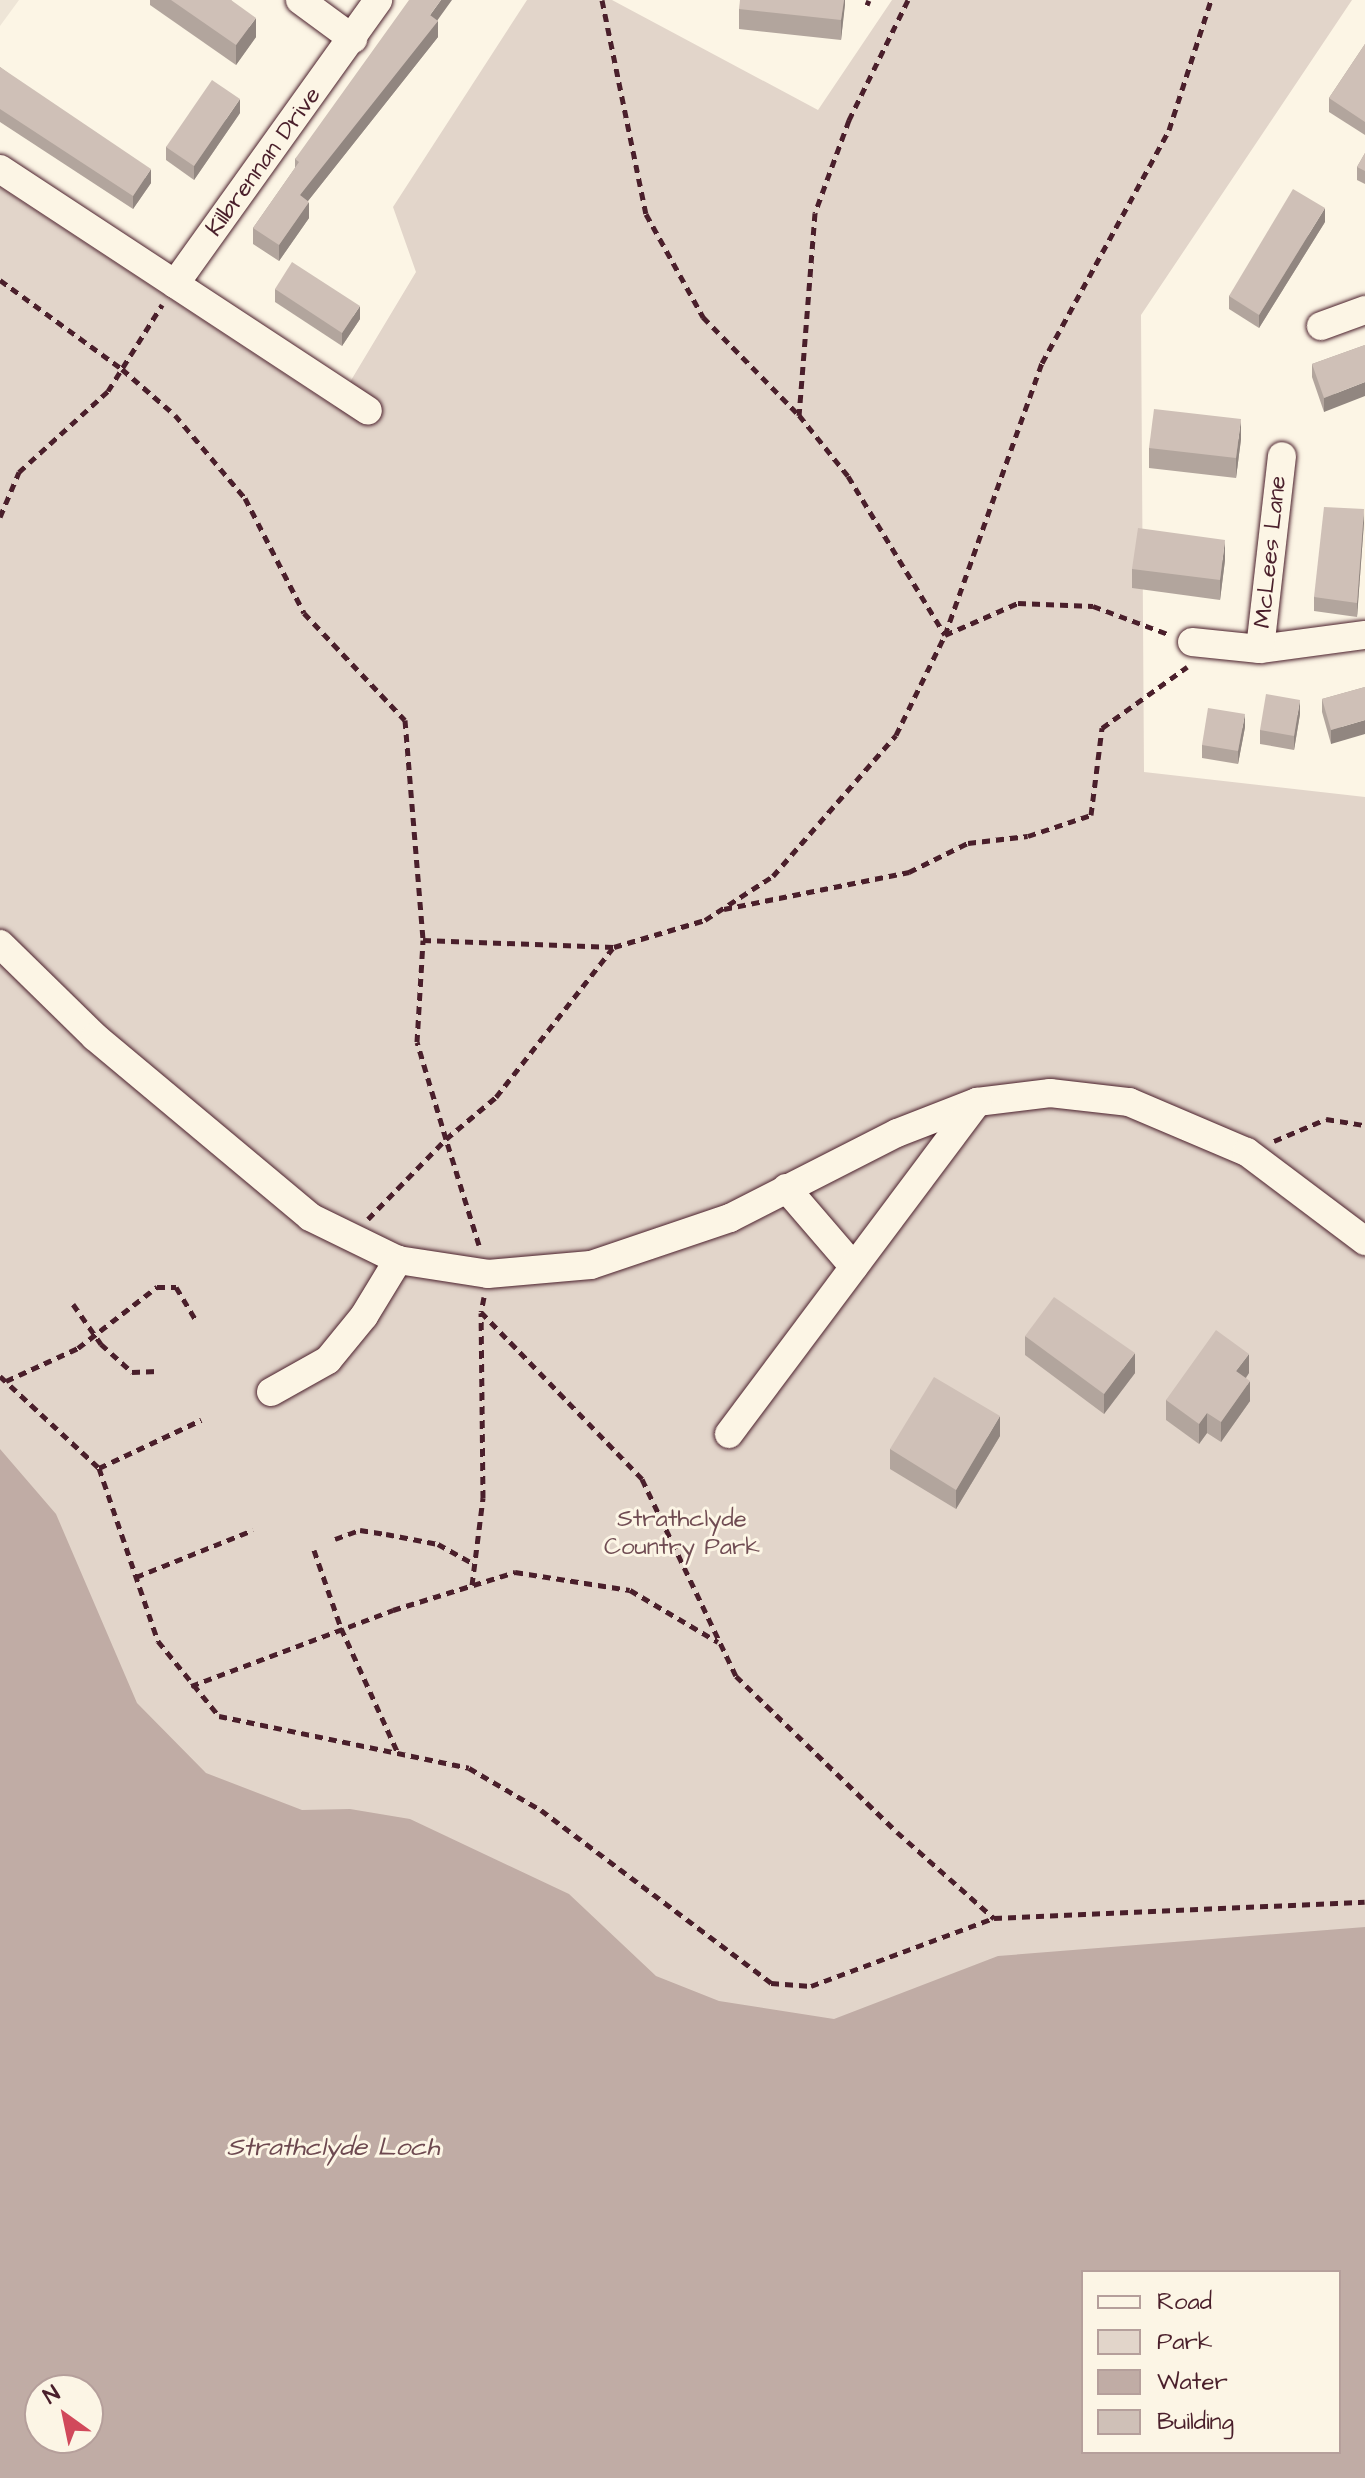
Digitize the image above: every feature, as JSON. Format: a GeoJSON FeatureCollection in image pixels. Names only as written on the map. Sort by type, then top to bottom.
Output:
{"type":"FeatureCollection","features":[{"type":"Feature","properties":{"kind":"street"},"geometry":{"type":"LineString","coordinates":[[300,0],[353,39]]}},
{"type":"Feature","properties":{"kind":"street","name":"Kilbrennan Drive"},"geometry":{"type":"LineString","coordinates":[[175,284],[378,0]]}},
{"type":"Feature","properties":{"kind":"street"},"geometry":{"type":"LineString","coordinates":[[0,169],[368,411]]}},
{"type":"Feature","properties":{"kind":"street"},"geometry":{"type":"LineString","coordinates":[[1321,326],[1365,310]]}},
{"type":"Feature","properties":{"kind":"street","name":"McLees Lane"},"geometry":{"type":"LineString","coordinates":[[1260,649],[1282,456]]}},
{"type":"Feature","properties":{"kind":"street"},"geometry":{"type":"LineString","coordinates":[[1199,643],[1260,649],[1365,635]]}},
{"type":"Feature","properties":{"kind":"street"},"geometry":{"type":"LineString","coordinates":[[0,944],[95,1037],[310,1217],[398,1260],[488,1274],[591,1265],[730,1218],[897,1133],[977,1102],[1050,1093],[1129,1102],[1247,1152],[1365,1241]]}},
{"type":"Feature","properties":{"kind":"street"},"geometry":{"type":"LineString","coordinates":[[729,1434],[977,1102]]}},
{"type":"Feature","properties":{"kind":"street"},"geometry":{"type":"LineString","coordinates":[[786,1188],[854,1267]]}},
{"type":"Feature","properties":{"kind":"street"},"geometry":{"type":"LineString","coordinates":[[271,1392],[328,1360],[364,1316],[398,1260]]}},
{"type":"Feature","properties":{"kind":"path"},"geometry":{"type":"LineString","coordinates":[[602,0],[646,214],[703,317],[799,415],[848,476],[945,635]]}},
{"type":"Feature","properties":{"kind":"path"},"geometry":{"type":"LineString","coordinates":[[799,415],[815,213],[849,120],[908,0]]}},
{"type":"Feature","properties":{"kind":"path"},"geometry":{"type":"LineString","coordinates":[[719,910],[773,876],[896,735],[945,635],[1042,363],[1169,130],[1211,0]]}},
{"type":"Feature","properties":{"kind":"path"},"geometry":{"type":"LineString","coordinates":[[0,280],[122,369],[175,415],[245,498],[304,613],[405,720],[423,940],[417,1042],[488,1274],[481,1312],[483,1498],[472,1585]]}},
{"type":"Feature","properties":{"kind":"path"},"geometry":{"type":"LineString","coordinates":[[0,517],[19,472],[108,391],[175,284]]}},
{"type":"Feature","properties":{"kind":"path"},"geometry":{"type":"LineString","coordinates":[[423,940],[614,947],[719,910],[909,872],[968,843],[1028,836],[1091,815],[1102,728],[1187,666],[1199,643],[1093,606],[1018,603],[945,635]]}},
{"type":"Feature","properties":{"kind":"path"},"geometry":{"type":"LineString","coordinates":[[350,1236],[446,1139],[496,1097],[614,947]]}},
{"type":"Feature","properties":{"kind":"path"},"geometry":{"type":"LineString","coordinates":[[1247,1152],[1326,1119],[1365,1125]]}},
{"type":"Feature","properties":{"kind":"path"},"geometry":{"type":"LineString","coordinates":[[6,1381],[38,1369],[94,1335],[157,1287],[176,1287],[196,1320]]}},
{"type":"Feature","properties":{"kind":"path"},"geometry":{"type":"LineString","coordinates":[[73,1304],[94,1335],[132,1372],[158,1371]]}},
{"type":"Feature","properties":{"kind":"path"},"geometry":{"type":"LineString","coordinates":[[481,1312],[642,1479],[736,1676],[897,1832],[994,1918]]}},
{"type":"Feature","properties":{"kind":"path"},"geometry":{"type":"LineString","coordinates":[[0,1376],[99,1468],[158,1641],[191,1686],[219,1716],[469,1768],[541,1810],[771,1983],[811,1986],[994,1918],[1365,1902]]}},
{"type":"Feature","properties":{"kind":"path"},"geometry":{"type":"LineString","coordinates":[[99,1468],[201,1420]]}},
{"type":"Feature","properties":{"kind":"path"},"geometry":{"type":"LineString","coordinates":[[136,1577],[253,1530]]}},
{"type":"Feature","properties":{"kind":"path"},"geometry":{"type":"LineString","coordinates":[[335,1539],[360,1530],[386,1534],[438,1544],[474,1564]]}},
{"type":"Feature","properties":{"kind":"path"},"geometry":{"type":"LineString","coordinates":[[314,1550],[341,1628],[399,1754]]}},
{"type":"Feature","properties":{"kind":"path"},"geometry":{"type":"LineString","coordinates":[[191,1686],[341,1628],[515,1572],[630,1590],[719,1642]]}},
{"type":"Feature","properties":{"kind":"shaded area"},"geometry":{"type":"Polygon","coordinates":[[[0,0],[19,0],[0,26],[0,0]]]}},
{"type":"Feature","properties":{"kind":"green space","name":"Strathclyde Country Park"},"geometry":{"type":"Polygon","coordinates":[[[527,0],[612,0],[818,110],[892,0],[1352,0],[1141,315],[1144,772],[1365,797],[1365,2478],[0,2478],[0,187],[335,407],[416,272],[393,207],[527,0]]]}},
{"type":"Feature","properties":{"kind":"water","name":"Strathclyde Loch"},"geometry":{"type":"Polygon","coordinates":[[[0,1449],[56,1514],[137,1703],[206,1773],[302,1810],[350,1809],[410,1819],[569,1894],[656,1976],[719,2001],[834,2019],[998,1956],[1365,1927],[1365,2478],[0,2478],[0,1449]]]}},
{"type":"Feature","properties":{"kind":"building"},"geometry":{"type":"Polygon","coordinates":[[[171,0],[231,0],[256,18],[236,45],[171,0]]]}},
{"type":"Feature","properties":{"kind":"building"},"geometry":{"type":"Polygon","coordinates":[[[409,0],[441,0],[430,15],[438,21],[300,195],[309,202],[279,245],[253,228],[299,162],[295,159],[409,0]]]}},
{"type":"Feature","properties":{"kind":"building"},"geometry":{"type":"Polygon","coordinates":[[[740,0],[844,0],[841,20],[739,9],[740,0]]]}},
{"type":"Feature","properties":{"kind":"building"},"geometry":{"type":"Polygon","coordinates":[[[1365,44],[1365,122],[1329,98],[1365,44]]]}},
{"type":"Feature","properties":{"kind":"building"},"geometry":{"type":"Polygon","coordinates":[[[0,67],[151,169],[133,196],[0,109],[0,67]]]}},
{"type":"Feature","properties":{"kind":"building"},"geometry":{"type":"Polygon","coordinates":[[[212,80],[240,99],[194,166],[166,147],[212,80]]]}},
{"type":"Feature","properties":{"kind":"building"},"geometry":{"type":"Polygon","coordinates":[[[1365,153],[1365,171],[1357,167],[1365,153]]]}},
{"type":"Feature","properties":{"kind":"building"},"geometry":{"type":"Polygon","coordinates":[[[1293,189],[1325,208],[1259,315],[1229,296],[1293,189]]]}},
{"type":"Feature","properties":{"kind":"building"},"geometry":{"type":"Polygon","coordinates":[[[292,262],[360,306],[342,333],[275,289],[292,262]]]}},
{"type":"Feature","properties":{"kind":"building"},"geometry":{"type":"Polygon","coordinates":[[[1365,345],[1365,382],[1324,398],[1312,364],[1365,345]]]}},
{"type":"Feature","properties":{"kind":"building"},"geometry":{"type":"Polygon","coordinates":[[[1154,409],[1241,419],[1236,458],[1149,448],[1154,409]]]}},
{"type":"Feature","properties":{"kind":"building"},"geometry":{"type":"Polygon","coordinates":[[[1324,507],[1364,509],[1357,603],[1314,597],[1324,507]]]}},
{"type":"Feature","properties":{"kind":"building"},"geometry":{"type":"Polygon","coordinates":[[[1138,528],[1225,540],[1220,580],[1132,569],[1138,528]]]}},
{"type":"Feature","properties":{"kind":"building"},"geometry":{"type":"Polygon","coordinates":[[[1365,687],[1365,720],[1331,730],[1322,699],[1365,687]]]}},
{"type":"Feature","properties":{"kind":"building"},"geometry":{"type":"Polygon","coordinates":[[[1266,694],[1300,700],[1294,736],[1260,730],[1266,694]]]}},
{"type":"Feature","properties":{"kind":"building"},"geometry":{"type":"Polygon","coordinates":[[[1208,708],[1245,714],[1238,751],[1202,745],[1208,708]]]}},
{"type":"Feature","properties":{"kind":"building"},"geometry":{"type":"Polygon","coordinates":[[[1054,1297],[1135,1353],[1104,1394],[1025,1336],[1054,1297]]]}},
{"type":"Feature","properties":{"kind":"building"},"geometry":{"type":"Polygon","coordinates":[[[1216,1330],[1249,1354],[1236,1371],[1250,1381],[1221,1422],[1207,1413],[1199,1424],[1166,1400],[1216,1330]]]}},
{"type":"Feature","properties":{"kind":"building"},"geometry":{"type":"Polygon","coordinates":[[[934,1377],[1000,1416],[956,1490],[890,1449],[934,1377]]]}}]}
